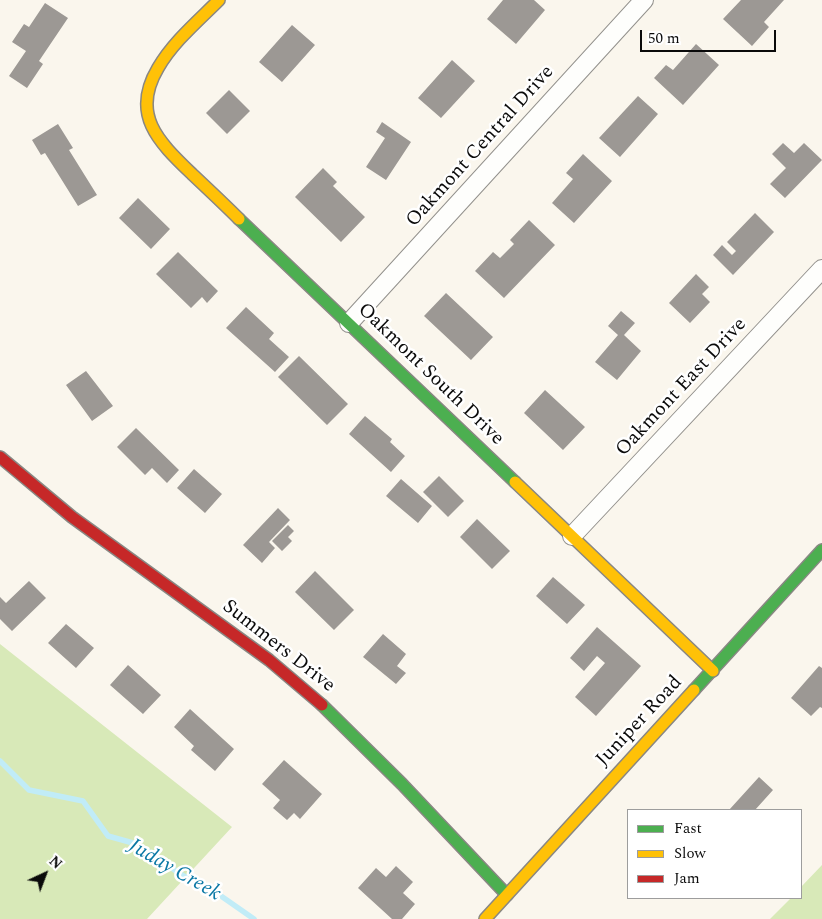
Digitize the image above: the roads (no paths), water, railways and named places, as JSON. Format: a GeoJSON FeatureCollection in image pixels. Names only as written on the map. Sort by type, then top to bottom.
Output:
{"type":"FeatureCollection","features":[{"type":"Feature","properties":{"kind":"street","name":"Oakmont South Drive"},"geometry":{"type":"LineString","coordinates":[[219,0],[166,57],[153,75],[148,92],[146,113],[155,134],[165,148],[713,671]]}},
{"type":"Feature","properties":{"kind":"street","name":"Oakmont Central Drive"},"geometry":{"type":"LineString","coordinates":[[349,323],[644,0]]}},
{"type":"Feature","properties":{"kind":"street","name":"Oakmont East Drive"},"geometry":{"type":"LineString","coordinates":[[572,536],[822,269]]}},
{"type":"Feature","properties":{"kind":"street","name":"Summers Drive"},"geometry":{"type":"LineString","coordinates":[[0,457],[28,483],[107,543],[260,653],[292,679],[412,793],[507,895]]}},
{"type":"Feature","properties":{"kind":"street","name":"Juniper Road"},"geometry":{"type":"LineString","coordinates":[[485,919],[822,550]]}},
{"type":"Feature","properties":{"kind":"waterway","name":"Juday Creek"},"geometry":{"type":"LineString","coordinates":[[0,761],[29,790],[83,801],[108,836],[133,843],[153,854],[180,874],[221,896],[254,919]]}}]}
